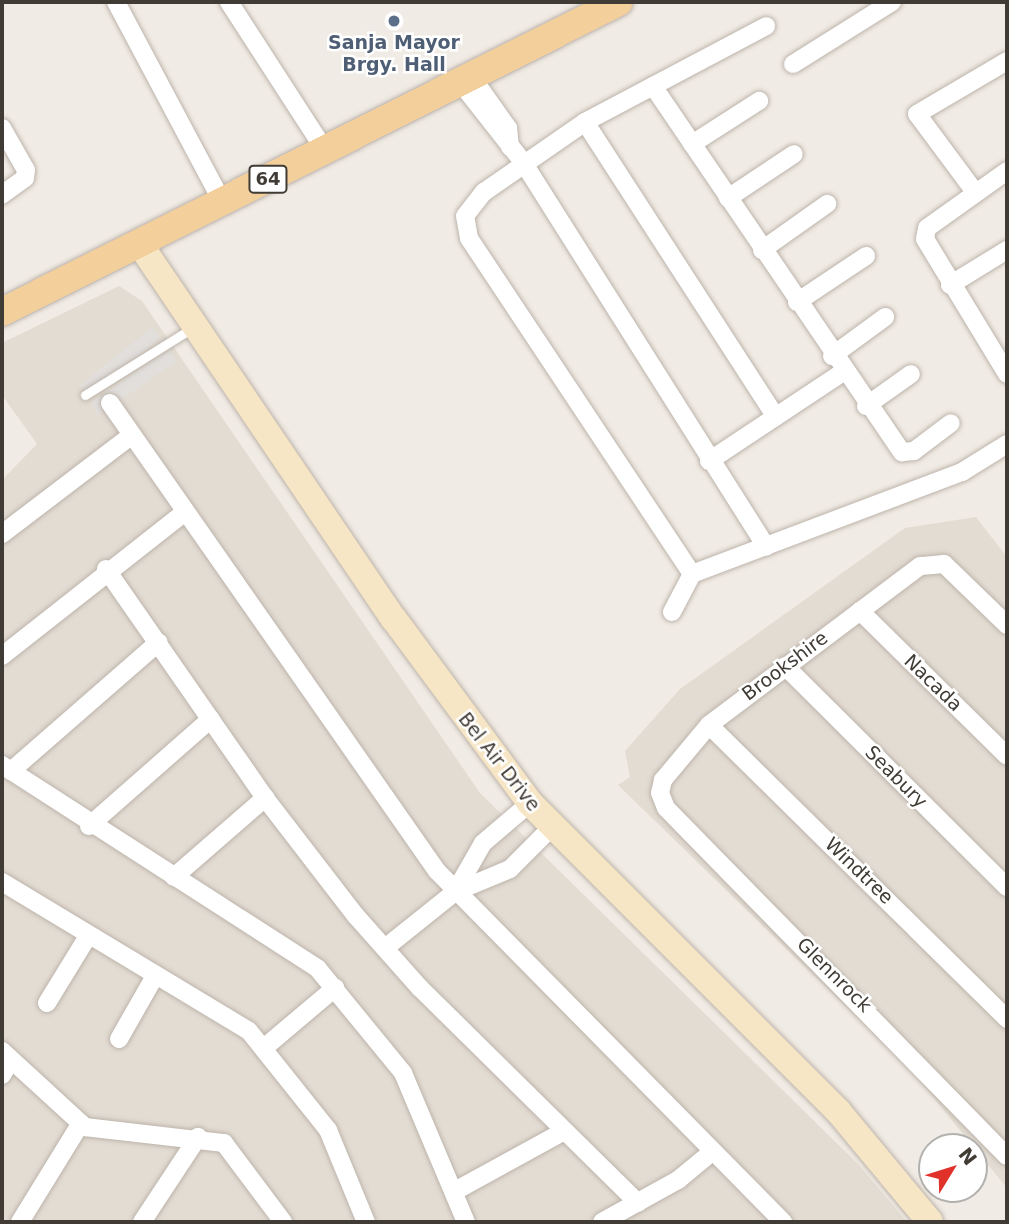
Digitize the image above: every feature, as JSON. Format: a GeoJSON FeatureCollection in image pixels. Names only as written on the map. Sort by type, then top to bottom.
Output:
{"type":"FeatureCollection","features":[{"type":"Feature","properties":{"kind":"main road","name":"64"},"geometry":{"type":"LineString","coordinates":[[2,312],[619,2]]}},
{"type":"Feature","properties":{"kind":"street"},"geometry":{"type":"LineString","coordinates":[[116,2],[223,203]]}},
{"type":"Feature","properties":{"kind":"street"},"geometry":{"type":"LineString","coordinates":[[229,2],[324,149]]}},
{"type":"Feature","properties":{"kind":"street"},"geometry":{"type":"LineString","coordinates":[[793,64],[892,2]]}},
{"type":"Feature","properties":{"kind":"street"},"geometry":{"type":"LineString","coordinates":[[692,574],[469,238],[465,216],[523,162],[585,122],[766,26]]}},
{"type":"Feature","properties":{"kind":"street"},"geometry":{"type":"LineString","coordinates":[[975,191],[917,114],[1007,61]]}},
{"type":"Feature","properties":{"kind":"street"},"geometry":{"type":"LineString","coordinates":[[466,79],[510,147],[523,162],[709,461],[766,547]]}},
{"type":"Feature","properties":{"kind":"street"},"geometry":{"type":"LineString","coordinates":[[653,86],[866,406],[908,454],[951,423]]}},
{"type":"Feature","properties":{"kind":"street"},"geometry":{"type":"LineString","coordinates":[[692,144],[759,101]]}},
{"type":"Feature","properties":{"kind":"street"},"geometry":{"type":"LineString","coordinates":[[585,122],[776,417]]}},
{"type":"Feature","properties":{"kind":"street"},"geometry":{"type":"LineString","coordinates":[[2,128],[26,170],[25,178],[2,195]]}},
{"type":"Feature","properties":{"kind":"street"},"geometry":{"type":"LineString","coordinates":[[728,198],[794,154]]}},
{"type":"Feature","properties":{"kind":"street"},"geometry":{"type":"LineString","coordinates":[[1007,171],[975,191],[927,228],[928,247],[1007,374]]}},
{"type":"Feature","properties":{"kind":"street"},"geometry":{"type":"LineString","coordinates":[[762,250],[827,204]]}},
{"type":"Feature","properties":{"kind":"street","name":"Bel Air Drive"},"geometry":{"type":"LineString","coordinates":[[139,243],[394,619],[530,803],[551,828],[838,1111],[930,1222]]}},
{"type":"Feature","properties":{"kind":"street"},"geometry":{"type":"LineString","coordinates":[[950,285],[1007,250]]}},
{"type":"Feature","properties":{"kind":"street"},"geometry":{"type":"LineString","coordinates":[[797,302],[866,256]]}},
{"type":"Feature","properties":{"kind":"street"},"geometry":{"type":"LineString","coordinates":[[832,356],[886,317]]}},
{"type":"Feature","properties":{"kind":"street"},"geometry":{"type":"LineString","coordinates":[[709,461],[843,372]]}},
{"type":"Feature","properties":{"kind":"street"},"geometry":{"type":"LineString","coordinates":[[866,406],[911,374]]}},
{"type":"Feature","properties":{"kind":"street"},"geometry":{"type":"LineString","coordinates":[[110,403],[184,513],[455,892],[781,1222]]}},
{"type":"Feature","properties":{"kind":"street"},"geometry":{"type":"LineString","coordinates":[[2,534],[132,435]]}},
{"type":"Feature","properties":{"kind":"street"},"geometry":{"type":"LineString","coordinates":[[672,612],[692,574],[962,472],[1007,444]]}},
{"type":"Feature","properties":{"kind":"street"},"geometry":{"type":"LineString","coordinates":[[2,656],[106,569],[184,513]]}},
{"type":"Feature","properties":{"kind":"street","name":"Brookshire"},"geometry":{"type":"LineString","coordinates":[[660,793],[663,780],[709,724],[860,611],[933,562],[944,564],[1007,625]]}},
{"type":"Feature","properties":{"kind":"street"},"geometry":{"type":"LineString","coordinates":[[106,569],[265,798],[385,948],[638,1203]]}},
{"type":"Feature","properties":{"kind":"street","name":"Nacada"},"geometry":{"type":"LineString","coordinates":[[860,611],[1007,755]]}},
{"type":"Feature","properties":{"kind":"street"},"geometry":{"type":"LineString","coordinates":[[159,642],[6,768],[89,826],[318,969],[402,1073],[455,1191],[466,1222]]}},
{"type":"Feature","properties":{"kind":"street","name":"Seabury"},"geometry":{"type":"LineString","coordinates":[[785,666],[1007,887]]}},
{"type":"Feature","properties":{"kind":"street"},"geometry":{"type":"LineString","coordinates":[[89,826],[211,719]]}},
{"type":"Feature","properties":{"kind":"street","name":"Windtree"},"geometry":{"type":"LineString","coordinates":[[709,724],[1007,1019]]}},
{"type":"Feature","properties":{"kind":"street","name":"Glennrock"},"geometry":{"type":"LineString","coordinates":[[660,793],[666,807],[1007,1156]]}},
{"type":"Feature","properties":{"kind":"street"},"geometry":{"type":"LineString","coordinates":[[174,877],[265,798]]}},
{"type":"Feature","properties":{"kind":"street"},"geometry":{"type":"LineString","coordinates":[[455,892],[483,843],[530,803]]}},
{"type":"Feature","properties":{"kind":"street"},"geometry":{"type":"LineString","coordinates":[[385,948],[455,892],[510,869],[551,828]]}},
{"type":"Feature","properties":{"kind":"street"},"geometry":{"type":"LineString","coordinates":[[2,882],[265,1047],[328,1130],[366,1222]]}},
{"type":"Feature","properties":{"kind":"street"},"geometry":{"type":"LineString","coordinates":[[47,1003],[88,936]]}},
{"type":"Feature","properties":{"kind":"street"},"geometry":{"type":"LineString","coordinates":[[119,1040],[155,976]]}},
{"type":"Feature","properties":{"kind":"street"},"geometry":{"type":"LineString","coordinates":[[265,1047],[335,988]]}},
{"type":"Feature","properties":{"kind":"street"},"geometry":{"type":"LineString","coordinates":[[5,1062],[81,1124],[198,1136],[224,1143],[277,1219]]}},
{"type":"Feature","properties":{"kind":"street"},"geometry":{"type":"LineString","coordinates":[[20,1222],[81,1124]]}},
{"type":"Feature","properties":{"kind":"street"},"geometry":{"type":"LineString","coordinates":[[455,1191],[564,1131]]}},
{"type":"Feature","properties":{"kind":"street"},"geometry":{"type":"LineString","coordinates":[[142,1222],[198,1136]]}},
{"type":"Feature","properties":{"kind":"street"},"geometry":{"type":"LineString","coordinates":[[602,1222],[638,1203],[713,1151]]}},
{"type":"Feature","properties":{"kind":"lane"},"geometry":{"type":"LineString","coordinates":[[85,395],[195,326]]}},
{"type":"Feature","properties":{"kind":"shaded area"},"geometry":{"type":"Polygon","coordinates":[[[119,286],[142,301],[480,793],[858,1164],[907,1222],[2,1222],[2,480],[37,444],[2,395],[2,343],[119,286]]]}},
{"type":"Feature","properties":{"kind":"shaded area"},"geometry":{"type":"Polygon","coordinates":[[[152,327],[161,338],[89,396],[80,386],[152,327]]]}},
{"type":"Feature","properties":{"kind":"shaded area"},"geometry":{"type":"Polygon","coordinates":[[[169,350],[177,362],[98,415],[90,403],[169,350]]]}},
{"type":"Feature","properties":{"kind":"shaded area"},"geometry":{"type":"Polygon","coordinates":[[[976,517],[1007,557],[1007,1188],[988,1165],[988,1133],[962,1133],[911,1070],[618,785],[630,777],[625,751],[680,689],[905,528],[976,517]]]}},
{"type":"Feature","properties":{"kind":"place","name":"Sanja Mayor Brgy. Hall"},"geometry":{"type":"Point","coordinates":[394,21]}}]}
